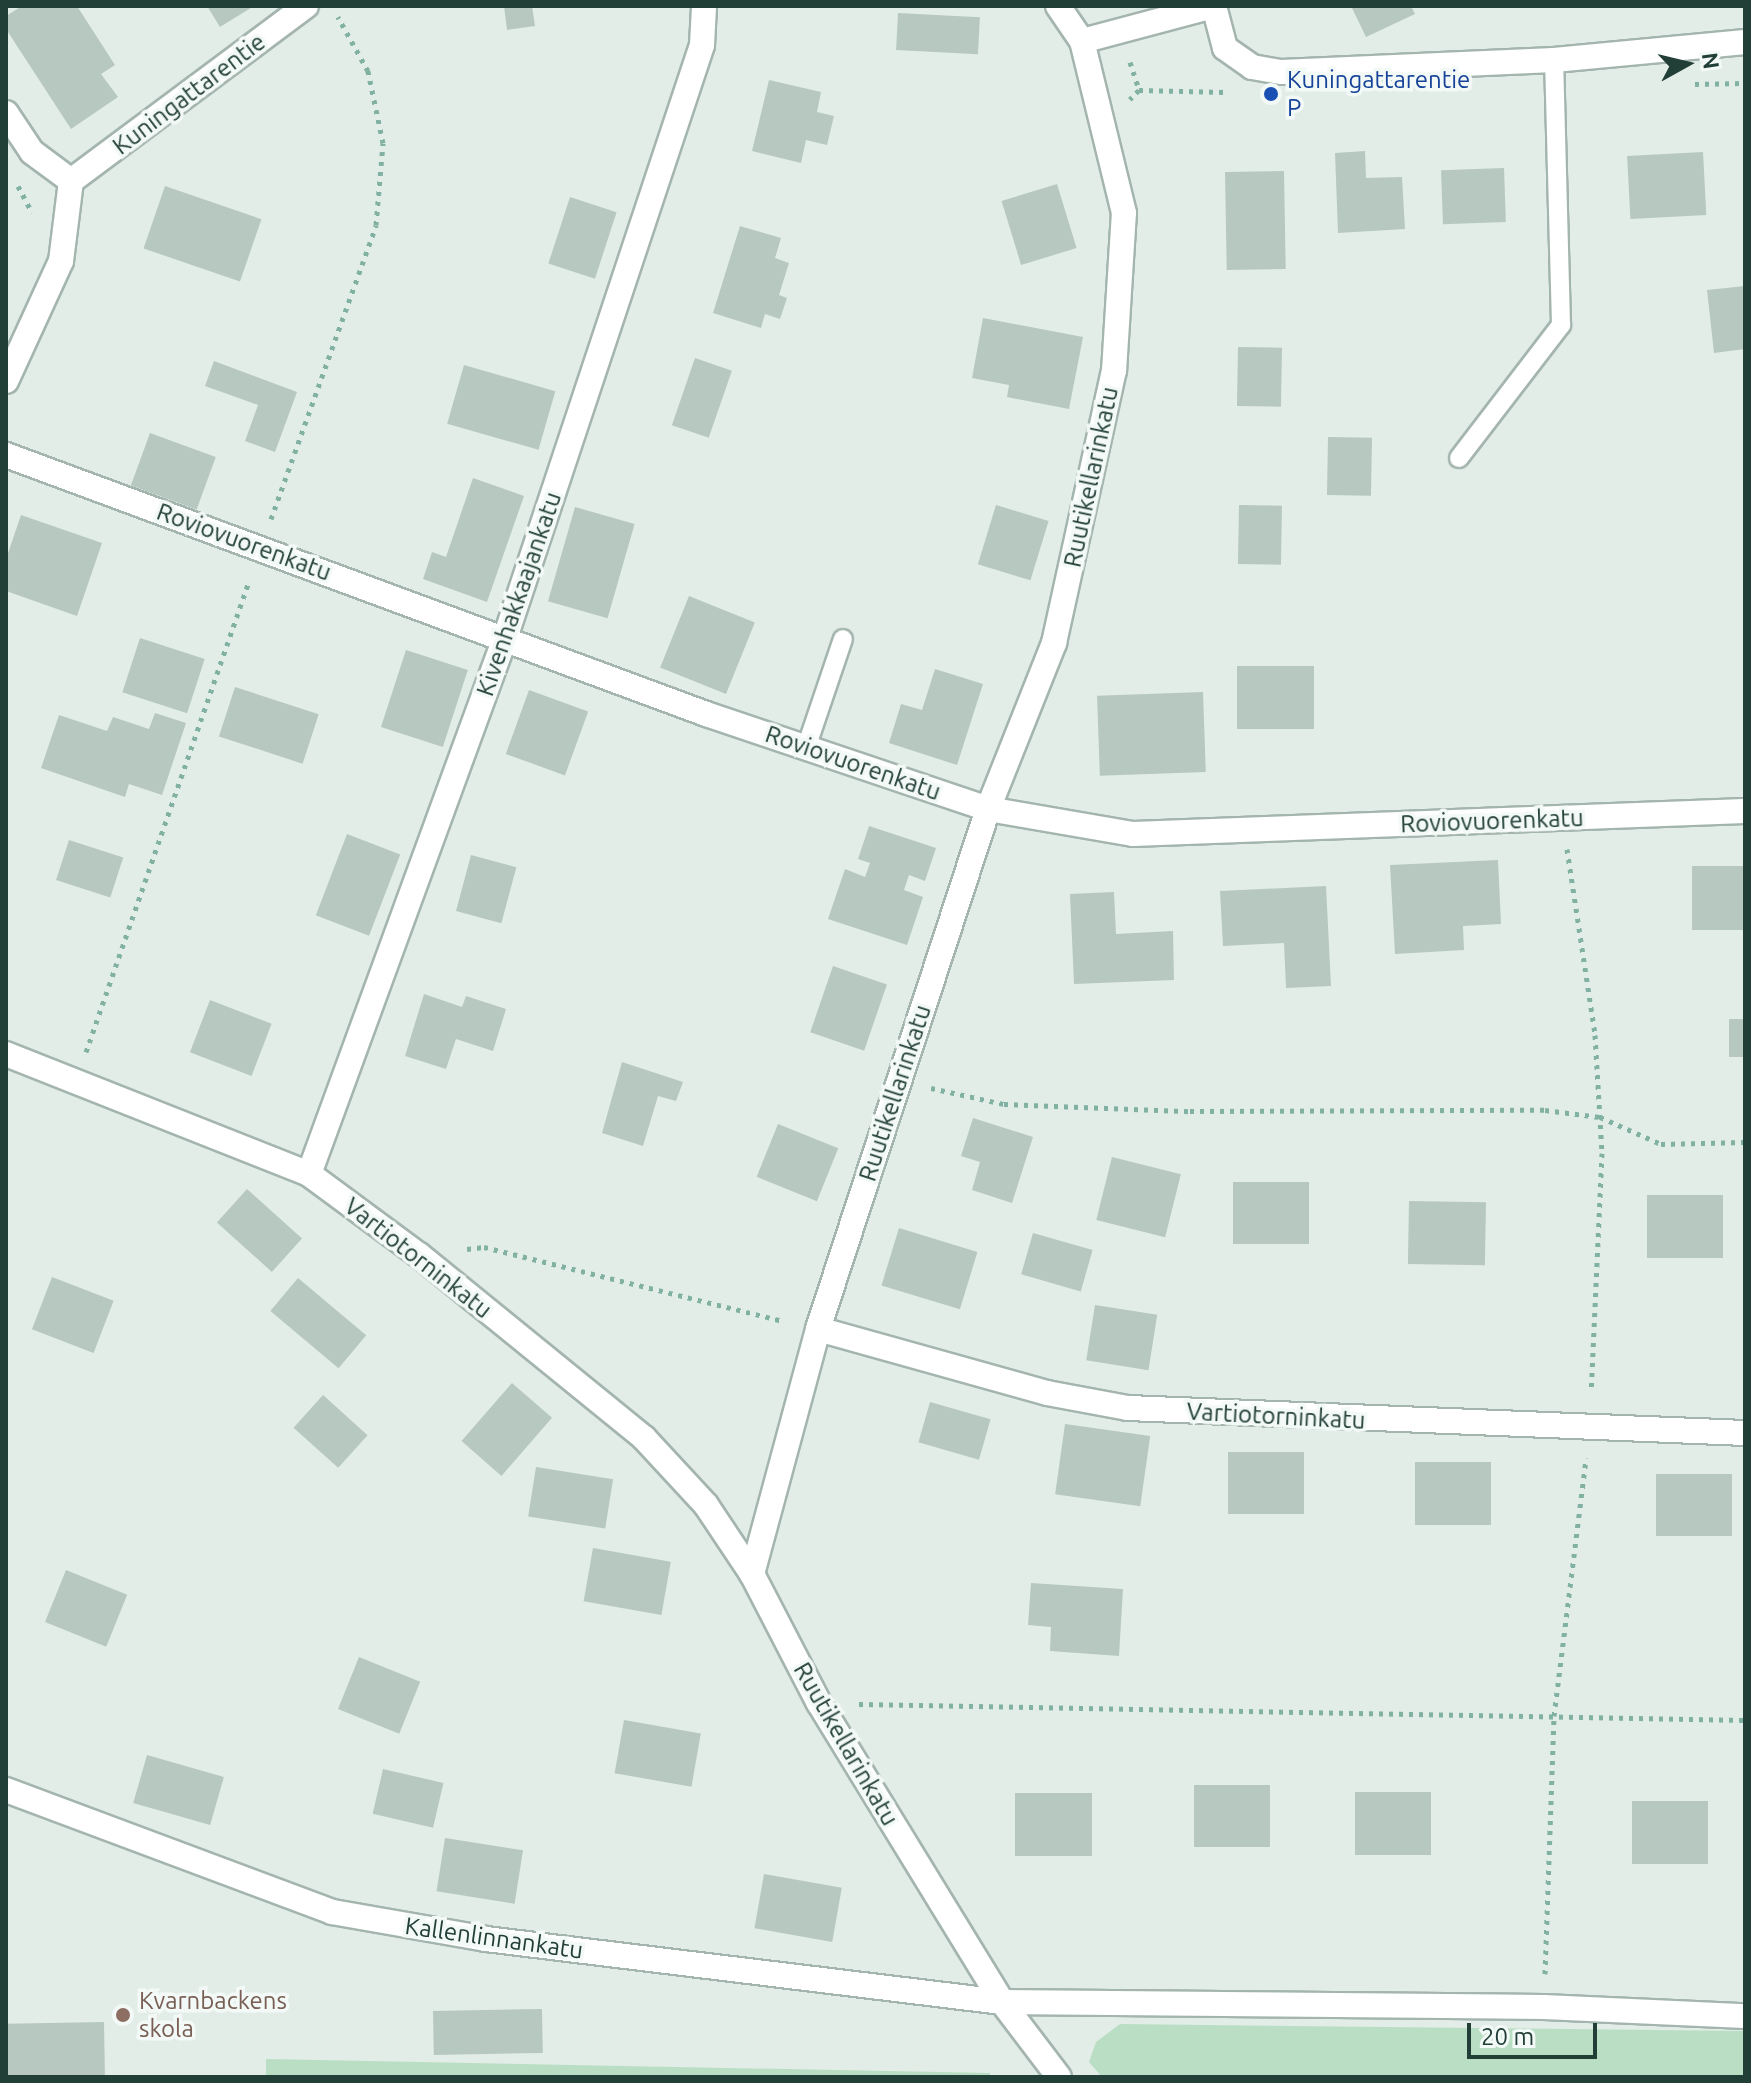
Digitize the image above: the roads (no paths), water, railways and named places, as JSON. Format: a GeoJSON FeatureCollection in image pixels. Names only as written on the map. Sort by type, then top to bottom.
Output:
{"type":"FeatureCollection","features":[{"type":"Feature","properties":{"kind":"street","name":"Kuningattarentie"},"geometry":{"type":"LineString","coordinates":[[71,181],[306,6]]}},
{"type":"Feature","properties":{"kind":"street","name":"Kivenhakkaajankatu"},"geometry":{"type":"LineString","coordinates":[[309,1174],[505,638],[702,45],[704,6]]}},
{"type":"Feature","properties":{"kind":"street"},"geometry":{"type":"LineString","coordinates":[[1058,6],[1082,41],[1214,6],[1225,48],[1252,67],[1281,72],[1554,60],[1745,42]]}},
{"type":"Feature","properties":{"kind":"street","name":"Ruutikellarinkatu"},"geometry":{"type":"LineString","coordinates":[[1059,2077],[1002,2002],[819,1703],[752,1574],[818,1329],[898,1082],[988,809],[1054,643],[1114,371],[1124,213],[1082,41]]}},
{"type":"Feature","properties":{"kind":"street"},"geometry":{"type":"LineString","coordinates":[[6,113],[32,152],[71,181],[61,261],[6,381]]}},
{"type":"Feature","properties":{"kind":"street","name":"Roviovuorenkatu"},"geometry":{"type":"LineString","coordinates":[[6,455],[806,748],[988,809],[1133,834],[1745,811]]}},
{"type":"Feature","properties":{"kind":"street","name":"Vartiotorninkatu"},"geometry":{"type":"LineString","coordinates":[[6,1054],[309,1174],[419,1255],[644,1438],[706,1505],[752,1574]]}},
{"type":"Feature","properties":{"kind":"street","name":"Vartiotorninkatu"},"geometry":{"type":"LineString","coordinates":[[818,1329],[1047,1393],[1128,1408],[1745,1433]]}},
{"type":"Feature","properties":{"kind":"street","name":"Kallenlinnankatu"},"geometry":{"type":"LineString","coordinates":[[6,1790],[332,1912],[486,1939],[1002,2002],[1544,2007],[1745,2016]]}},
{"type":"Feature","properties":{"kind":"lane"},"geometry":{"type":"LineString","coordinates":[[1459,458],[1561,325],[1554,60]]}},
{"type":"Feature","properties":{"kind":"lane"},"geometry":{"type":"LineString","coordinates":[[806,748],[843,639]]}},
{"type":"Feature","properties":{"kind":"place","name":"Kuningattarentie P"},"geometry":{"type":"Point","coordinates":[1271,94]}},
{"type":"Feature","properties":{"kind":"place","name":"Kvarnbackens skola"},"geometry":{"type":"Point","coordinates":[123,2015]}}]}
